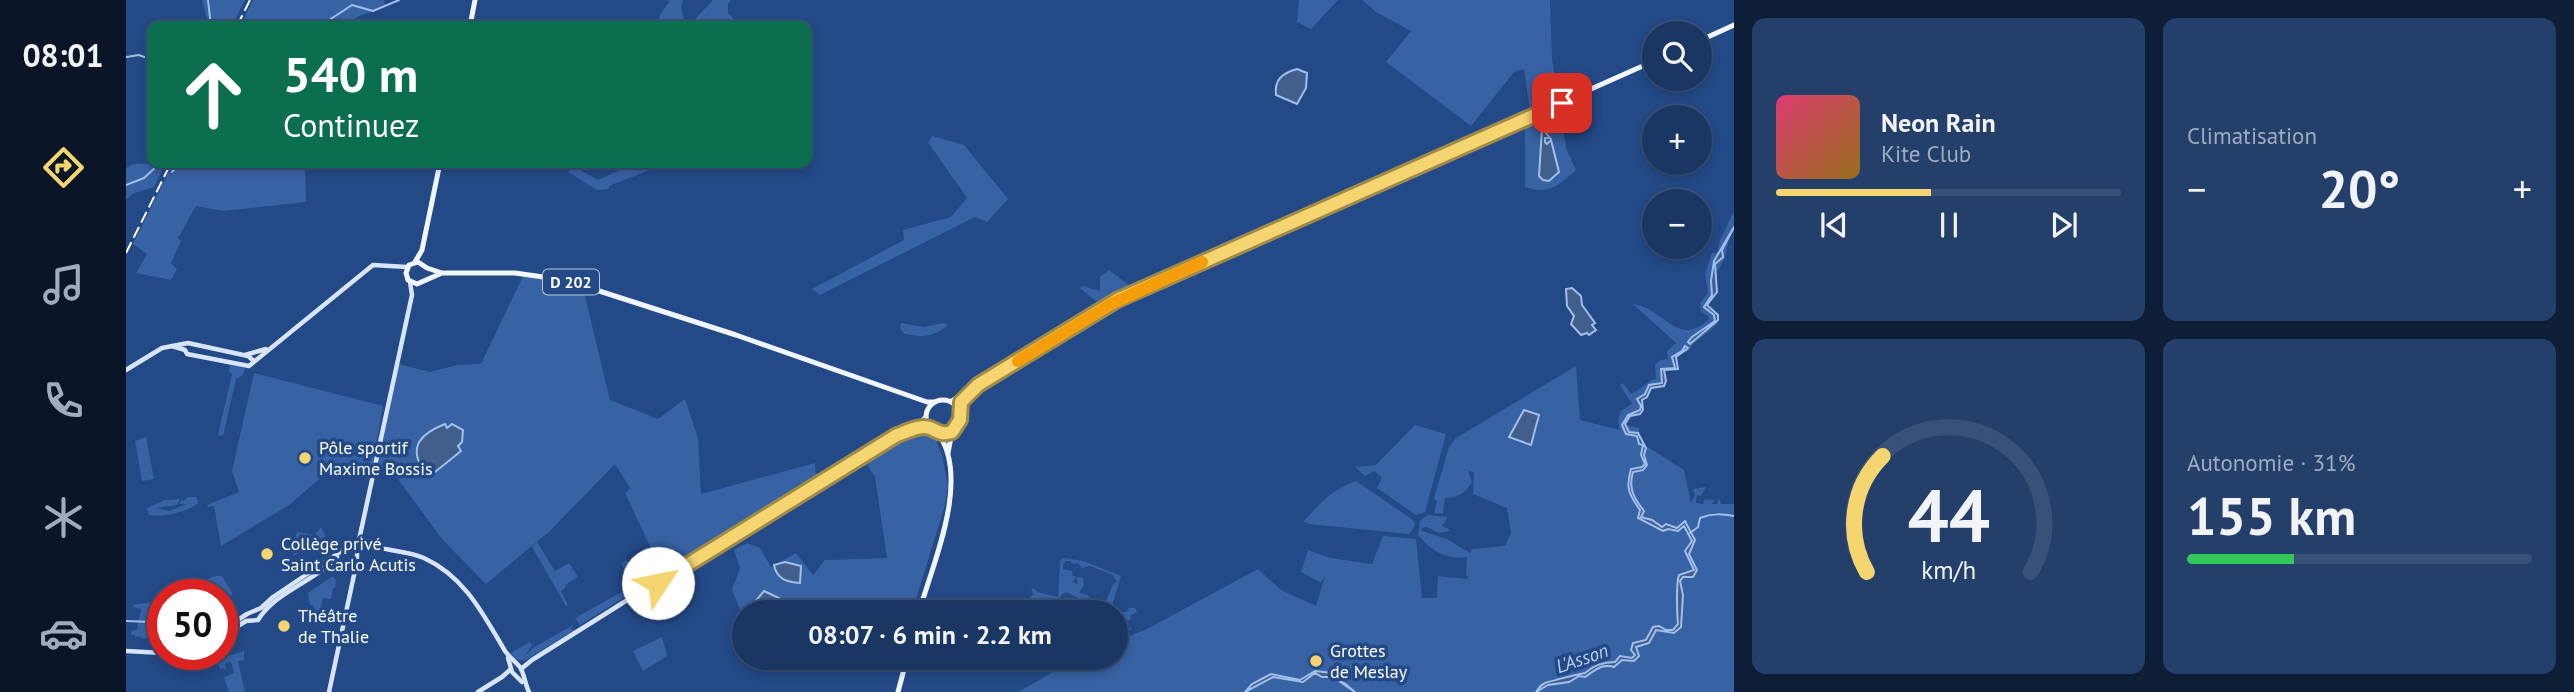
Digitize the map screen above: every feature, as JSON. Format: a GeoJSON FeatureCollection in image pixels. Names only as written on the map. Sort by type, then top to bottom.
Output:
{"type":"FeatureCollection","features":[{"type":"Feature","properties":{"kind":"main road"},"geometry":{"type":"LineString","coordinates":[[471,21],[475,0]]}},
{"type":"Feature","properties":{"kind":"main road"},"geometry":{"type":"LineString","coordinates":[[1712,35],[1734,25]]}},
{"type":"Feature","properties":{"kind":"main road"},"geometry":{"type":"LineString","coordinates":[[952,401],[1117,300],[1642,66]]}},
{"type":"Feature","properties":{"kind":"main road"},"geometry":{"type":"LineString","coordinates":[[186,347],[187,354],[249,366],[373,265],[407,267],[415,262],[422,250],[439,168]]}},
{"type":"Feature","properties":{"kind":"main road"},"geometry":{"type":"LineString","coordinates":[[412,295],[426,278],[422,250]]}},
{"type":"Feature","properties":{"kind":"main road"},"geometry":{"type":"LineString","coordinates":[[415,262],[425,267]]}},
{"type":"Feature","properties":{"kind":"main road"},"geometry":{"type":"LineString","coordinates":[[329,692],[412,295],[406,276],[390,266]]}},
{"type":"Feature","properties":{"kind":"main road"},"geometry":{"type":"LineString","coordinates":[[406,276],[407,267]]}},
{"type":"Feature","properties":{"kind":"main road","name":"D 202"},"geometry":{"type":"LineString","coordinates":[[425,267],[442,273]]}},
{"type":"Feature","properties":{"kind":"main road","name":"D 202"},"geometry":{"type":"LineString","coordinates":[[426,278],[442,273],[548,276],[914,398],[934,402]]}},
{"type":"Feature","properties":{"kind":"main road"},"geometry":{"type":"LineString","coordinates":[[410,282],[420,284]]}},
{"type":"Feature","properties":{"kind":"main road"},"geometry":{"type":"LineString","coordinates":[[126,370],[156,350],[194,344],[245,355],[254,361]]}},
{"type":"Feature","properties":{"kind":"main road"},"geometry":{"type":"LineString","coordinates":[[245,355],[270,348]]}},
{"type":"Feature","properties":{"kind":"main road"},"geometry":{"type":"LineString","coordinates":[[948,459],[952,432],[960,420],[961,402],[978,385]]}},
{"type":"Feature","properties":{"kind":"main road","name":"D 202"},"geometry":{"type":"LineString","coordinates":[[914,398],[927,413]]}},
{"type":"Feature","properties":{"kind":"main road"},"geometry":{"type":"LineString","coordinates":[[629,599],[648,591],[656,591],[658,585],[673,573],[897,435],[927,413],[934,402],[943,399],[952,401],[959,410]]}},
{"type":"Feature","properties":{"kind":"main road"},"geometry":{"type":"LineString","coordinates":[[927,413],[930,428]]}},
{"type":"Feature","properties":{"kind":"main road"},"geometry":{"type":"LineString","coordinates":[[897,435],[915,429],[930,428],[943,440],[948,459],[950,504],[922,600]]}},
{"type":"Feature","properties":{"kind":"main road"},"geometry":{"type":"LineString","coordinates":[[938,433],[952,432]]}},
{"type":"Feature","properties":{"kind":"main road"},"geometry":{"type":"LineString","coordinates":[[252,620],[273,597],[360,545]]}},
{"type":"Feature","properties":{"kind":"main road"},"geometry":{"type":"LineString","coordinates":[[238,622],[268,606],[328,567],[335,559],[360,545],[411,553],[451,575],[480,608],[529,692]]}},
{"type":"Feature","properties":{"kind":"main road"},"geometry":{"type":"LineString","coordinates":[[335,559],[349,553],[357,558]]}},
{"type":"Feature","properties":{"kind":"main road"},"geometry":{"type":"LineString","coordinates":[[478,692],[629,599],[644,586],[648,578],[656,579],[673,573]]}},
{"type":"Feature","properties":{"kind":"main road"},"geometry":{"type":"LineString","coordinates":[[656,579],[658,585]]}},
{"type":"Feature","properties":{"kind":"main road"},"geometry":{"type":"LineString","coordinates":[[644,586],[648,591]]}},
{"type":"Feature","properties":{"kind":"main road"},"geometry":{"type":"LineString","coordinates":[[238,626],[246,621],[258,620],[256,613]]}},
{"type":"Feature","properties":{"kind":"main road"},"geometry":{"type":"LineString","coordinates":[[126,652],[147,653]]}},
{"type":"Feature","properties":{"kind":"main road"},"geometry":{"type":"LineString","coordinates":[[898,692],[904,670]]}},
{"type":"Feature","properties":{"kind":"shaded area"},"geometry":{"type":"Polygon","coordinates":[[[202,0],[245,0],[234,21],[208,21],[202,0]]]}},
{"type":"Feature","properties":{"kind":"shaded area"},"geometry":{"type":"Polygon","coordinates":[[[253,0],[384,0],[385,7],[352,21],[242,21],[253,0]]]}},
{"type":"Feature","properties":{"kind":"shaded area"},"geometry":{"type":"Polygon","coordinates":[[[665,0],[683,0],[681,7],[684,19],[689,21],[658,21],[670,1],[665,0]]]}},
{"type":"Feature","properties":{"kind":"shaded area"},"geometry":{"type":"Polygon","coordinates":[[[713,0],[731,0],[728,13],[736,21],[689,21],[694,20],[713,0]]]}},
{"type":"Feature","properties":{"kind":"shaded area"},"geometry":{"type":"Polygon","coordinates":[[[1299,0],[1338,0],[1311,29],[1297,22],[1299,0]]]}},
{"type":"Feature","properties":{"kind":"shaded area"},"geometry":{"type":"Polygon","coordinates":[[[1362,0],[1550,0],[1552,59],[1558,94],[1530,111],[1524,69],[1514,72],[1471,126],[1386,62],[1411,31],[1376,12],[1362,0]]]}},
{"type":"Feature","properties":{"kind":"shaded area"},"geometry":{"type":"Polygon","coordinates":[[[1297,69],[1307,73],[1306,88],[1297,104],[1276,95],[1276,85],[1280,78],[1297,69]]]}},
{"type":"Feature","properties":{"kind":"shaded area"},"geometry":{"type":"Polygon","coordinates":[[[1552,108],[1555,127],[1564,134],[1566,148],[1576,170],[1553,188],[1541,190],[1525,187],[1525,121],[1552,108]]]}},
{"type":"Feature","properties":{"kind":"shaded area"},"geometry":{"type":"Polygon","coordinates":[[[1542,128],[1550,138],[1545,138],[1545,142],[1547,144],[1551,140],[1559,172],[1549,181],[1539,176],[1542,128]]]}},
{"type":"Feature","properties":{"kind":"shaded area"},"geometry":{"type":"Polygon","coordinates":[[[932,136],[964,145],[1008,199],[987,222],[975,217],[820,295],[812,289],[904,240],[903,230],[951,217],[967,198],[928,142],[932,136]]]}},
{"type":"Feature","properties":{"kind":"shaded area"},"geometry":{"type":"Polygon","coordinates":[[[134,164],[147,164],[147,168],[164,168],[154,187],[132,194],[126,200],[126,168],[134,164]]]}},
{"type":"Feature","properties":{"kind":"shaded area"},"geometry":{"type":"Polygon","coordinates":[[[171,168],[305,168],[306,202],[224,211],[196,206],[178,238],[181,241],[171,263],[177,269],[171,280],[136,273],[147,254],[133,244],[171,168]]]}},
{"type":"Feature","properties":{"kind":"shaded area"},"geometry":{"type":"Polygon","coordinates":[[[577,168],[598,180],[624,168],[655,168],[609,186],[609,189],[597,190],[568,172],[577,168]]]}},
{"type":"Feature","properties":{"kind":"shaded area"},"geometry":{"type":"Polygon","coordinates":[[[1734,211],[1734,231],[1717,272],[1717,291],[1709,301],[1709,308],[1718,317],[1718,324],[1687,352],[1674,355],[1673,366],[1665,370],[1662,384],[1648,391],[1641,399],[1643,407],[1625,425],[1639,428],[1640,442],[1684,470],[1691,503],[1695,495],[1693,489],[1706,487],[1701,496],[1697,495],[1696,503],[1703,504],[1705,499],[1714,500],[1712,504],[1717,504],[1719,498],[1721,504],[1734,504],[1734,692],[1018,692],[1057,670],[1128,670],[1128,636],[1145,630],[1258,569],[1281,590],[1316,606],[1325,576],[1321,583],[1301,572],[1308,550],[1330,558],[1372,564],[1383,536],[1416,539],[1422,598],[1437,598],[1438,576],[1468,579],[1467,557],[1446,556],[1428,546],[1418,535],[1420,521],[1428,515],[1448,517],[1442,526],[1449,531],[1439,533],[1427,527],[1422,528],[1422,531],[1447,539],[1470,553],[1472,549],[1505,546],[1511,533],[1507,508],[1473,494],[1474,472],[1468,471],[1472,482],[1464,492],[1445,498],[1443,514],[1434,513],[1437,502],[1434,498],[1449,447],[1456,438],[1576,366],[1580,420],[1620,430],[1618,421],[1621,411],[1632,404],[1620,385],[1623,383],[1631,394],[1656,379],[1655,365],[1660,360],[1668,359],[1667,351],[1676,343],[1633,304],[1688,330],[1709,319],[1701,312],[1700,303],[1708,293],[1705,274],[1712,253],[1717,253],[1734,211]]]}},
{"type":"Feature","properties":{"kind":"shaded area"},"geometry":{"type":"Polygon","coordinates":[[[1734,227],[1722,250],[1723,257],[1715,264],[1717,292],[1707,305],[1718,315],[1718,320],[1690,344],[1688,342],[1692,337],[1715,321],[1714,315],[1704,307],[1712,295],[1714,261],[1734,227]]]}},
{"type":"Feature","properties":{"kind":"shaded area"},"geometry":{"type":"Polygon","coordinates":[[[1109,270],[1134,289],[1110,301],[1104,297],[1098,303],[1080,288],[1083,286],[1100,291],[1100,277],[1109,270]]]}},
{"type":"Feature","properties":{"kind":"shaded area"},"geometry":{"type":"Polygon","coordinates":[[[524,274],[551,277],[584,292],[610,400],[658,419],[685,399],[698,438],[701,494],[815,463],[816,481],[663,574],[625,493],[630,488],[615,464],[550,531],[486,584],[442,539],[392,471],[377,468],[399,364],[430,372],[457,365],[481,364],[524,274]]]}},
{"type":"Feature","properties":{"kind":"shaded area"},"geometry":{"type":"Polygon","coordinates":[[[1572,288],[1581,296],[1582,305],[1595,323],[1592,325],[1596,330],[1589,335],[1581,335],[1571,324],[1574,316],[1567,306],[1566,289],[1572,288]]]}},
{"type":"Feature","properties":{"kind":"shaded area"},"geometry":{"type":"Polygon","coordinates":[[[901,323],[923,327],[943,323],[948,325],[927,336],[916,336],[904,334],[900,328],[901,323]]]}},
{"type":"Feature","properties":{"kind":"shaded area"},"geometry":{"type":"Polygon","coordinates":[[[1685,346],[1688,348],[1676,357],[1678,369],[1664,370],[1664,386],[1651,388],[1647,397],[1642,400],[1643,410],[1640,414],[1630,416],[1625,424],[1629,432],[1638,433],[1646,448],[1644,455],[1647,465],[1643,470],[1633,472],[1631,483],[1635,497],[1644,511],[1641,517],[1662,527],[1666,524],[1677,528],[1685,521],[1695,540],[1689,554],[1697,570],[1693,577],[1683,577],[1680,581],[1683,595],[1681,627],[1674,633],[1656,630],[1649,643],[1636,647],[1639,656],[1634,661],[1622,660],[1614,667],[1602,667],[1585,677],[1579,676],[1569,682],[1548,685],[1536,692],[1545,683],[1585,673],[1599,664],[1615,662],[1620,656],[1632,658],[1635,655],[1631,650],[1633,643],[1646,640],[1653,627],[1673,630],[1678,624],[1678,579],[1679,575],[1694,570],[1685,551],[1692,541],[1684,526],[1678,531],[1663,531],[1638,518],[1640,510],[1631,496],[1628,482],[1631,469],[1645,464],[1641,455],[1643,445],[1639,444],[1637,436],[1626,434],[1622,425],[1628,415],[1640,410],[1637,399],[1645,394],[1649,385],[1662,383],[1661,369],[1675,368],[1672,357],[1685,346]]]}},
{"type":"Feature","properties":{"kind":"shaded area"},"geometry":{"type":"Polygon","coordinates":[[[230,365],[245,368],[243,375],[236,379],[223,436],[218,435],[232,374],[229,372],[230,365]]]}},
{"type":"Feature","properties":{"kind":"shaded area","name":"Pôle sportif Maxime Bossis"},"geometry":{"type":"Polygon","coordinates":[[[254,373],[383,406],[372,469],[338,463],[289,505],[221,546],[214,506],[207,505],[239,492],[232,471],[254,373]]]}},
{"type":"Feature","properties":{"kind":"shaded area"},"geometry":{"type":"Polygon","coordinates":[[[1524,410],[1539,415],[1531,445],[1509,437],[1524,410]]]}},
{"type":"Feature","properties":{"kind":"shaded area"},"geometry":{"type":"Polygon","coordinates":[[[445,424],[447,428],[452,424],[463,430],[462,442],[458,446],[461,451],[435,472],[424,471],[419,462],[417,448],[424,436],[445,424]]]}},
{"type":"Feature","properties":{"kind":"shaded area"},"geometry":{"type":"Polygon","coordinates":[[[1415,425],[1446,434],[1425,512],[1416,515],[1377,488],[1382,477],[1374,471],[1365,476],[1355,467],[1376,465],[1415,425]]]}},
{"type":"Feature","properties":{"kind":"shaded area"},"geometry":{"type":"Polygon","coordinates":[[[925,430],[935,438],[942,455],[948,486],[945,505],[916,600],[736,600],[732,590],[740,568],[734,550],[747,543],[760,548],[771,567],[796,553],[813,575],[825,560],[887,558],[875,477],[863,458],[907,435],[925,430]]]}},
{"type":"Feature","properties":{"kind":"shaded area"},"geometry":{"type":"Polygon","coordinates":[[[146,437],[154,479],[142,481],[135,441],[146,437]]]}},
{"type":"Feature","properties":{"kind":"shaded area"},"geometry":{"type":"Polygon","coordinates":[[[1356,481],[1413,520],[1415,526],[1409,534],[1309,524],[1304,521],[1328,497],[1356,481]]]}},
{"type":"Feature","properties":{"kind":"shaded area"},"geometry":{"type":"Polygon","coordinates":[[[186,497],[197,497],[198,503],[174,513],[149,515],[147,508],[165,500],[180,499],[177,505],[156,508],[169,511],[187,504],[179,504],[182,499],[187,499],[186,497]]]}},
{"type":"Feature","properties":{"kind":"shaded area"},"geometry":{"type":"Polygon","coordinates":[[[321,527],[326,536],[294,556],[292,550],[297,532],[315,535],[321,527]]]}},
{"type":"Feature","properties":{"kind":"shaded area"},"geometry":{"type":"Polygon","coordinates":[[[537,542],[555,571],[569,563],[578,577],[561,591],[568,605],[566,606],[532,547],[537,542]]]}},
{"type":"Feature","properties":{"kind":"shaded area"},"geometry":{"type":"Polygon","coordinates":[[[647,546],[662,576],[651,576],[639,566],[638,555],[647,546]]]}},
{"type":"Feature","properties":{"kind":"shaded area"},"geometry":{"type":"Polygon","coordinates":[[[1064,558],[1084,561],[1121,576],[1114,600],[1107,600],[1113,584],[1117,582],[1113,575],[1090,566],[1082,568],[1078,563],[1066,561],[1063,569],[1072,571],[1073,576],[1076,576],[1073,582],[1078,584],[1076,578],[1082,577],[1084,585],[1079,593],[1088,595],[1090,600],[1083,600],[1066,592],[1060,600],[1027,600],[1034,594],[1031,590],[1034,588],[1037,592],[1058,597],[1060,560],[1064,558]]]}},
{"type":"Feature","properties":{"kind":"shaded area"},"geometry":{"type":"Polygon","coordinates":[[[627,560],[641,578],[641,587],[580,625],[575,618],[636,584],[638,578],[626,573],[621,563],[627,560]]]}},
{"type":"Feature","properties":{"kind":"shaded area"},"geometry":{"type":"Polygon","coordinates":[[[785,562],[801,566],[800,583],[786,581],[777,574],[774,565],[785,562]]]}},
{"type":"Feature","properties":{"kind":"shaded area"},"geometry":{"type":"Polygon","coordinates":[[[222,576],[224,579],[208,579],[222,576]]]}},
{"type":"Feature","properties":{"kind":"shaded area"},"geometry":{"type":"Polygon","coordinates":[[[333,576],[336,580],[335,588],[331,599],[323,598],[315,626],[313,605],[310,605],[308,593],[333,576]]]}},
{"type":"Feature","properties":{"kind":"shaded area"},"geometry":{"type":"Polygon","coordinates":[[[764,591],[783,600],[756,600],[764,591]]]}},
{"type":"Feature","properties":{"kind":"shaded area"},"geometry":{"type":"Polygon","coordinates":[[[147,603],[147,637],[144,639],[138,636],[134,638],[136,636],[131,634],[131,631],[137,630],[141,609],[133,607],[147,603]]]}},
{"type":"Feature","properties":{"kind":"shaded area"},"geometry":{"type":"Polygon","coordinates":[[[1128,608],[1135,608],[1137,612],[1128,620],[1128,611],[1128,608]]]}},
{"type":"Feature","properties":{"kind":"shaded area"},"geometry":{"type":"Polygon","coordinates":[[[573,625],[571,630],[577,629],[524,661],[516,659],[511,653],[530,642],[532,645],[525,656],[533,648],[573,625]]]}},
{"type":"Feature","properties":{"kind":"shaded area"},"geometry":{"type":"Polygon","coordinates":[[[662,637],[667,656],[643,671],[633,651],[662,637]]]}},
{"type":"Feature","properties":{"kind":"shaded area"},"geometry":{"type":"Polygon","coordinates":[[[244,651],[244,660],[238,661],[238,653],[244,651]]]}},
{"type":"Feature","properties":{"kind":"shaded area"},"geometry":{"type":"Polygon","coordinates":[[[238,661],[245,692],[229,692],[224,677],[234,673],[233,670],[238,670],[238,661]]]}},
{"type":"Feature","properties":{"kind":"shaded area"},"geometry":{"type":"Polygon","coordinates":[[[1315,671],[1332,673],[1355,692],[1333,677],[1322,677],[1315,673],[1303,682],[1273,677],[1245,692],[1252,684],[1271,674],[1300,680],[1315,671]]]}},
{"type":"Feature","properties":{"kind":"waterway"},"geometry":{"type":"LineString","coordinates":[[208,0],[210,21]]}},
{"type":"Feature","properties":{"kind":"waterway"},"geometry":{"type":"LineString","coordinates":[[328,21],[352,5],[373,11],[399,0]]}},
{"type":"Feature","properties":{"kind":"waterway"},"geometry":{"type":"LineString","coordinates":[[126,57],[139,55],[147,58]]}},
{"type":"Feature","properties":{"kind":"waterway"},"geometry":{"type":"LineString","coordinates":[[126,185],[144,178],[155,168]]}},
{"type":"Feature","properties":{"kind":"waterway"},"geometry":{"type":"LineString","coordinates":[[172,172],[176,168]]}},
{"type":"Feature","properties":{"kind":"waterway"},"geometry":{"type":"LineString","coordinates":[[1690,533],[1698,527],[1700,518],[1717,514],[1734,516]]}},
{"type":"Feature","properties":{"kind":"waterway"},"geometry":{"type":"LineString","coordinates":[[126,621],[147,622]]}},
{"type":"Feature","properties":{"kind":"railway"},"geometry":{"type":"LineString","coordinates":[[240,21],[250,0]]}},
{"type":"Feature","properties":{"kind":"railway"},"geometry":{"type":"LineString","coordinates":[[126,253],[168,168]]}},
{"type":"Feature","properties":{"kind":"slow traffic"},"geometry":{"type":"LineString","coordinates":[[1018,361],[1111,304],[1202,262]]}},
{"type":"Feature","properties":{"kind":"place","name":"Pôle sportif Maxime Bossis"},"geometry":{"type":"Point","coordinates":[305,458]}},
{"type":"Feature","properties":{"kind":"place","name":"Collège privé Saint Carlo Acutis"},"geometry":{"type":"Point","coordinates":[267,554]}},
{"type":"Feature","properties":{"kind":"place","name":"Théâtre de Thalie"},"geometry":{"type":"Point","coordinates":[284,626]}},
{"type":"Feature","properties":{"kind":"place","name":"Grottes de Meslay"},"geometry":{"type":"Point","coordinates":[1316,661]}},
{"type":"Feature","properties":{"kind":"route"},"geometry":{"type":"LineString","coordinates":[[658,583],[897,435],[922,428],[930,428],[940,434],[952,432],[959,425],[961,402],[978,385],[1111,304],[1562,103]]}},
{"type":"Feature","properties":{"kind":"water label","name":"L'Asson"},"geometry":{"type":"Point","coordinates":[1582,658]}}]}
